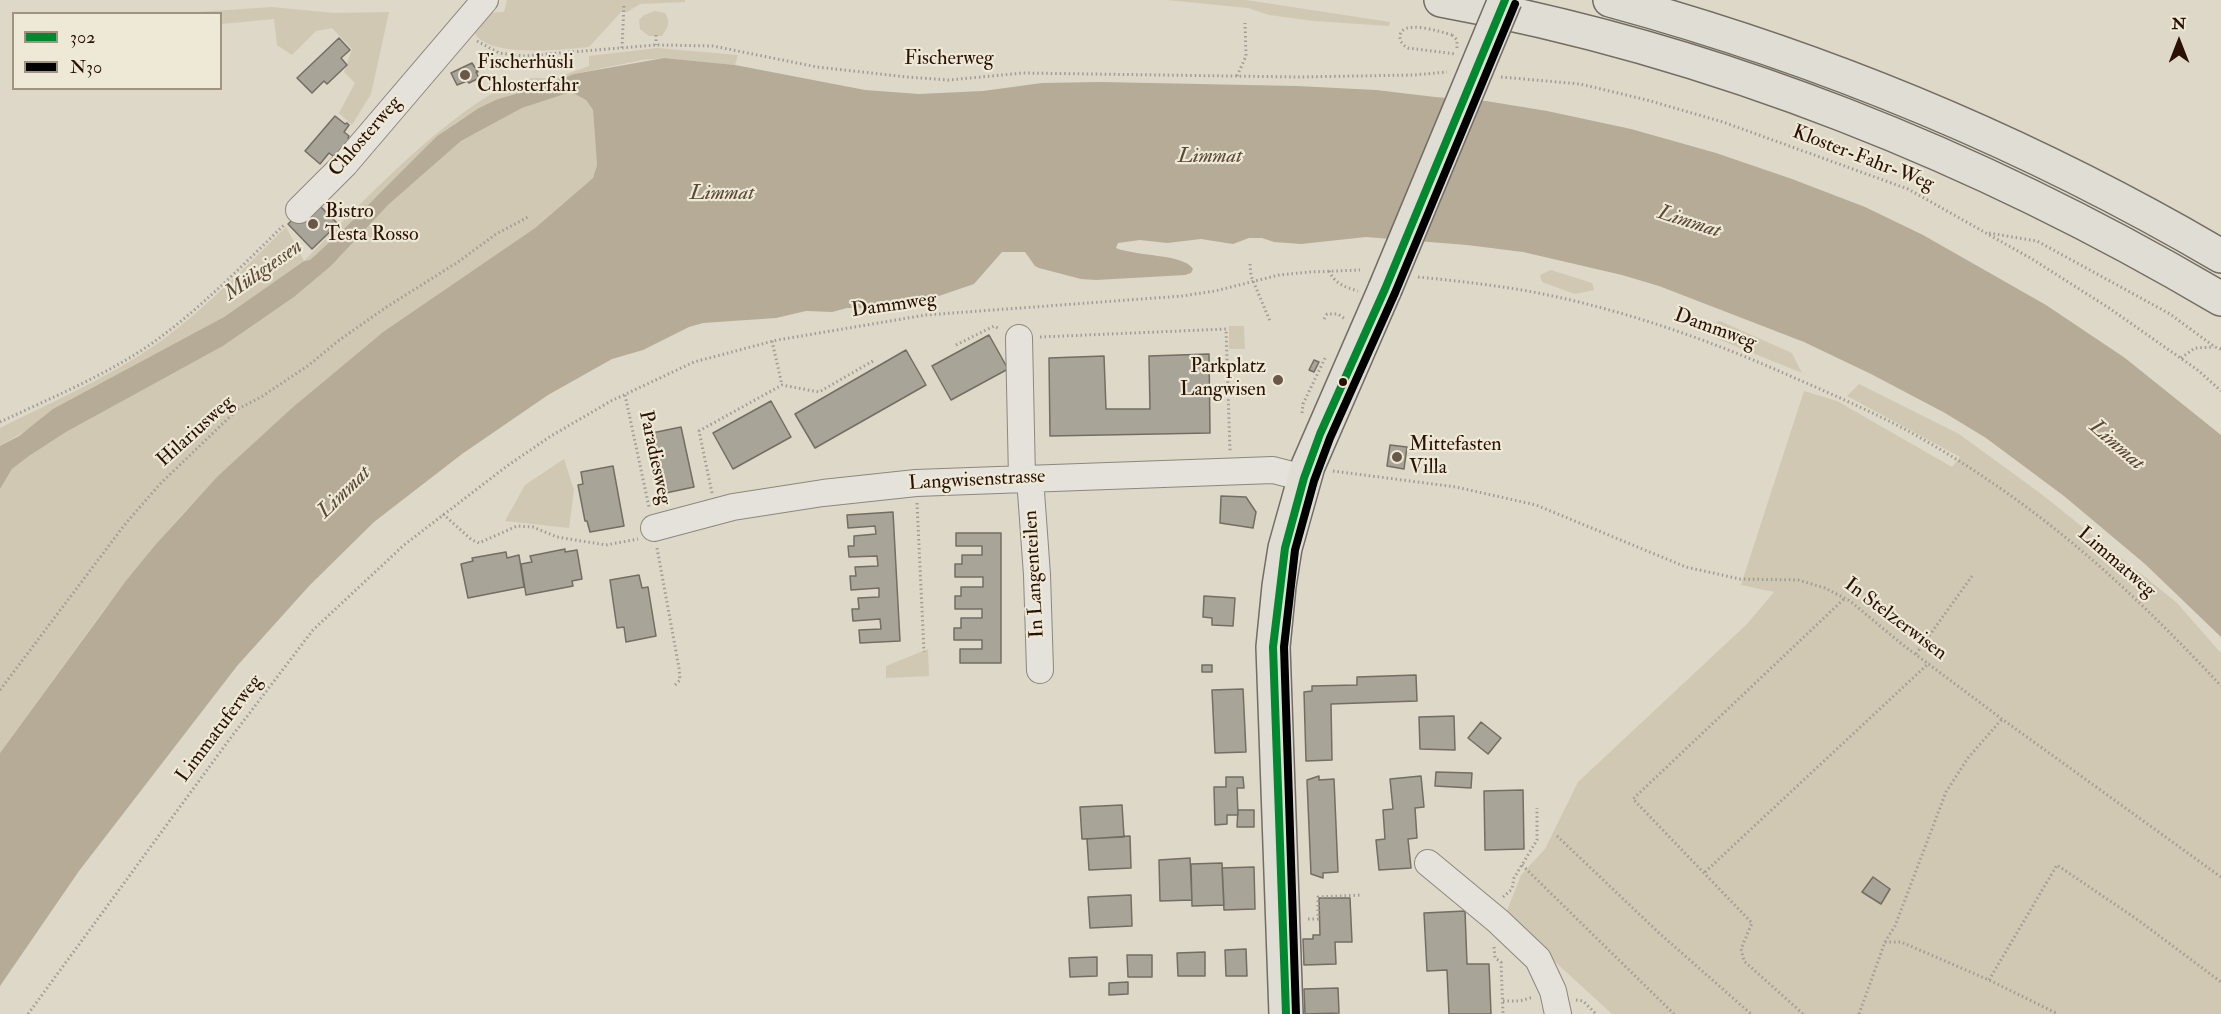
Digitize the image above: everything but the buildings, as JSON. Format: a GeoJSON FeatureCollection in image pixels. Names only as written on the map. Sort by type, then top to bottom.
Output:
{"type":"FeatureCollection","features":[{"type":"Feature","properties":{"kind":"main road"},"geometry":{"type":"LineString","coordinates":[[1441,0],[1533,19],[1611,39],[1750,81],[1828,109],[1958,162],[2018,190],[2167,267],[2221,299]]}},
{"type":"Feature","properties":{"kind":"main road"},"geometry":{"type":"LineString","coordinates":[[1287,1014],[1274,647],[1285,548],[1317,474],[1320,434],[1370,284],[1505,0]]}},
{"type":"Feature","properties":{"kind":"main road"},"geometry":{"type":"LineString","coordinates":[[1610,0],[1692,23],[1778,52],[1931,111],[2042,160],[2173,228],[2221,256]]}},
{"type":"Feature","properties":{"kind":"street","name":"Chlosterweg"},"geometry":{"type":"LineString","coordinates":[[299,210],[345,164],[485,0]]}},
{"type":"Feature","properties":{"kind":"street","name":"In Langenteilen"},"geometry":{"type":"LineString","coordinates":[[1019,338],[1026,478],[1037,575],[1040,670]]}},
{"type":"Feature","properties":{"kind":"street","name":"Langwisenstrasse"},"geometry":{"type":"LineString","coordinates":[[652,538],[733,507],[823,493],[916,483],[1273,470],[1317,474]]}},
{"type":"Feature","properties":{"kind":"street"},"geometry":{"type":"LineString","coordinates":[[1428,863],[1486,911],[1538,959],[1555,1003]]}},
{"type":"Feature","properties":{"kind":"path"},"geometry":{"type":"LineString","coordinates":[[622,48],[624,3]]}},
{"type":"Feature","properties":{"kind":"path"},"geometry":{"type":"LineString","coordinates":[[1237,76],[1246,56],[1245,23]]}},
{"type":"Feature","properties":{"kind":"path"},"geometry":{"type":"LineString","coordinates":[[1454,56],[1457,48],[1457,40],[1452,35],[1412,26],[1405,28],[1401,33],[1400,39],[1408,48],[1465,54]]}},
{"type":"Feature","properties":{"kind":"path","name":"Fischerweg"},"geometry":{"type":"LineString","coordinates":[[461,30],[499,53],[512,55],[524,56],[656,45],[713,46],[817,67],[950,80],[1023,73],[1237,76],[1414,75],[1446,72]]}},
{"type":"Feature","properties":{"kind":"path"},"geometry":{"type":"LineString","coordinates":[[656,35],[656,45]]}},
{"type":"Feature","properties":{"kind":"path"},"geometry":{"type":"LineString","coordinates":[[1450,64],[1446,72],[1457,73]]}},
{"type":"Feature","properties":{"kind":"path","name":"Kloster-Fahr-Weg"},"geometry":{"type":"LineString","coordinates":[[1499,76],[1580,84],[1647,100],[1723,122],[1908,189],[1987,233],[2109,308],[2181,358],[2221,391]]}},
{"type":"Feature","properties":{"kind":"path"},"geometry":{"type":"LineString","coordinates":[[0,422],[126,360],[161,337],[225,282],[299,210]]}},
{"type":"Feature","properties":{"kind":"path","name":"Hilariusweg"},"geometry":{"type":"LineString","coordinates":[[0,690],[126,523],[160,484],[238,410],[309,365],[338,340],[458,262],[496,234],[528,217]]}},
{"type":"Feature","properties":{"kind":"path"},"geometry":{"type":"LineString","coordinates":[[1987,233],[2037,241],[2170,314],[2221,349]]}},
{"type":"Feature","properties":{"kind":"path"},"geometry":{"type":"LineString","coordinates":[[1250,264],[1253,280],[1270,321]]}},
{"type":"Feature","properties":{"kind":"path","name":"Dammweg"},"geometry":{"type":"LineString","coordinates":[[470,494],[551,436],[625,395],[694,362],[772,341],[926,315],[1182,296],[1215,291],[1279,275],[1329,271],[1370,284]]}},
{"type":"Feature","properties":{"kind":"path"},"geometry":{"type":"LineString","coordinates":[[1329,271],[1333,279],[1344,286],[1370,284]]}},
{"type":"Feature","properties":{"kind":"path","name":"Dammweg"},"geometry":{"type":"LineString","coordinates":[[1416,276],[1535,292],[1598,308],[1704,340],[1832,394],[1910,432],[1980,476]]}},
{"type":"Feature","properties":{"kind":"path"},"geometry":{"type":"LineString","coordinates":[[1324,319],[1327,314],[1338,314],[1347,320]]}},
{"type":"Feature","properties":{"kind":"path"},"geometry":{"type":"LineString","coordinates":[[956,345],[994,326],[1019,338],[1226,328],[1231,472]]}},
{"type":"Feature","properties":{"kind":"path"},"geometry":{"type":"LineString","coordinates":[[772,341],[782,386]]}},
{"type":"Feature","properties":{"kind":"path"},"geometry":{"type":"LineString","coordinates":[[2181,358],[2195,348],[2215,347]]}},
{"type":"Feature","properties":{"kind":"path"},"geometry":{"type":"LineString","coordinates":[[716,512],[699,431],[782,386],[819,392],[873,361]]}},
{"type":"Feature","properties":{"kind":"path","name":"Paradiesweg"},"geometry":{"type":"LineString","coordinates":[[625,395],[679,668],[680,680],[674,686]]}},
{"type":"Feature","properties":{"kind":"path","name":"In Stelzerwisen"},"geometry":{"type":"LineString","coordinates":[[1317,474],[1456,488],[1536,505],[1686,567],[1740,579],[1798,580],[1825,588],[1845,598],[2002,719],[2221,877]]}},
{"type":"Feature","properties":{"kind":"path","name":"Limmatweg"},"geometry":{"type":"LineString","coordinates":[[1980,476],[2043,521],[2104,570],[2163,624],[2221,686]]}},
{"type":"Feature","properties":{"kind":"path"},"geometry":{"type":"LineString","coordinates":[[916,483],[924,652]]}},
{"type":"Feature","properties":{"kind":"path","name":"Limmatuferweg"},"geometry":{"type":"LineString","coordinates":[[28,1014],[313,630],[404,545],[470,494]]}},
{"type":"Feature","properties":{"kind":"path"},"geometry":{"type":"LineString","coordinates":[[443,514],[472,540],[479,543],[517,526],[533,527],[557,537],[606,545],[652,538]]}},
{"type":"Feature","properties":{"kind":"path"},"geometry":{"type":"LineString","coordinates":[[1916,654],[1972,576]]}},
{"type":"Feature","properties":{"kind":"path"},"geometry":{"type":"LineString","coordinates":[[1803,1014],[1744,962],[1741,949],[1752,923],[1633,799],[1845,598]]}},
{"type":"Feature","properties":{"kind":"path"},"geometry":{"type":"LineString","coordinates":[[1705,872],[1929,663]]}},
{"type":"Feature","properties":{"kind":"path"},"geometry":{"type":"LineString","coordinates":[[1859,1014],[1946,792],[1968,758],[2002,719]]}},
{"type":"Feature","properties":{"kind":"path"},"geometry":{"type":"LineString","coordinates":[[1486,911],[1512,889],[1514,878],[1538,840],[1537,808]]}},
{"type":"Feature","properties":{"kind":"path"},"geometry":{"type":"LineString","coordinates":[[1557,836],[1658,932],[1751,1014]]}},
{"type":"Feature","properties":{"kind":"path"},"geometry":{"type":"LineString","coordinates":[[1522,865],[1674,1014]]}},
{"type":"Feature","properties":{"kind":"path"},"geometry":{"type":"LineString","coordinates":[[1989,980],[2057,865],[2138,920],[2221,982]]}},
{"type":"Feature","properties":{"kind":"path"},"geometry":{"type":"LineString","coordinates":[[1301,920],[1318,919],[1318,897],[1362,895]]}},
{"type":"Feature","properties":{"kind":"path"},"geometry":{"type":"LineString","coordinates":[[1886,942],[1901,942],[1989,980],[2058,1014]]}},
{"type":"Feature","properties":{"kind":"path"},"geometry":{"type":"LineString","coordinates":[[1494,947],[1495,958],[1501,962],[1503,1014]]}},
{"type":"Feature","properties":{"kind":"path"},"geometry":{"type":"LineString","coordinates":[[1503,1001],[1555,1003]]}},
{"type":"Feature","properties":{"kind":"shaded area"},"geometry":{"type":"Polygon","coordinates":[[[507,0],[685,0],[685,2],[640,4],[627,12],[621,12],[589,47],[525,50],[492,45],[480,39],[473,29],[485,13],[504,12],[507,0]]]}},
{"type":"Feature","properties":{"kind":"shaded area"},"geometry":{"type":"Polygon","coordinates":[[[1167,0],[1246,0],[1390,22],[1389,26],[1314,21],[1269,15],[1248,8],[1167,0]]]}},
{"type":"Feature","properties":{"kind":"shaded area"},"geometry":{"type":"Polygon","coordinates":[[[272,7],[333,13],[389,12],[371,94],[352,125],[339,113],[355,83],[344,72],[352,49],[332,28],[316,31],[292,55],[277,45],[274,19],[222,24],[222,12],[198,12],[272,7]]]}},
{"type":"Feature","properties":{"kind":"shaded area"},"geometry":{"type":"Polygon","coordinates":[[[655,11],[665,13],[668,20],[662,36],[649,36],[640,29],[639,20],[644,15],[655,11]]]}},
{"type":"Feature","properties":{"kind":"shaded area"},"geometry":{"type":"Polygon","coordinates":[[[657,48],[738,55],[735,65],[664,58],[642,60],[574,74],[498,99],[437,136],[346,227],[310,260],[304,261],[421,147],[458,116],[494,93],[525,79],[550,80],[589,66],[589,56],[657,48]]]}},
{"type":"Feature","properties":{"kind":"shaded area"},"geometry":{"type":"Polygon","coordinates":[[[571,92],[586,100],[593,110],[597,165],[593,178],[535,228],[383,332],[293,407],[187,509],[103,611],[0,753],[0,489],[12,469],[66,432],[223,346],[294,297],[331,266],[388,205],[461,141],[522,108],[571,92]]]}},
{"type":"Feature","properties":{"kind":"shaded area"},"geometry":{"type":"Polygon","coordinates":[[[286,227],[304,261],[224,317],[131,368],[0,446],[0,428],[105,375],[146,351],[181,326],[286,227]]]}},
{"type":"Feature","properties":{"kind":"shaded area"},"geometry":{"type":"Polygon","coordinates":[[[1551,270],[1592,283],[1594,290],[1575,294],[1542,282],[1540,275],[1551,270]]]}},
{"type":"Feature","properties":{"kind":"shaded area"},"geometry":{"type":"Polygon","coordinates":[[[1720,321],[1792,353],[1802,373],[1718,339],[1706,327],[1720,321]]]}},
{"type":"Feature","properties":{"kind":"shaded area"},"geometry":{"type":"Polygon","coordinates":[[[1229,326],[1244,326],[1245,349],[1229,349],[1229,326]]]}},
{"type":"Feature","properties":{"kind":"shaded area"},"geometry":{"type":"Polygon","coordinates":[[[1859,384],[1959,434],[2040,493],[2176,602],[2221,653],[2221,1014],[1612,1014],[1505,916],[1521,875],[1545,849],[1578,782],[1747,624],[1774,592],[1741,585],[1804,391],[1837,401],[1952,467],[1960,457],[1847,396],[1859,384]]]}},
{"type":"Feature","properties":{"kind":"shaded area"},"geometry":{"type":"Polygon","coordinates":[[[564,459],[574,490],[569,528],[505,521],[525,485],[564,459]]]}},
{"type":"Feature","properties":{"kind":"shaded area"},"geometry":{"type":"Polygon","coordinates":[[[928,649],[929,676],[886,678],[886,666],[928,649]]]}},
{"type":"Feature","properties":{"kind":"water","name":"Limmat"},"geometry":{"type":"Polygon","coordinates":[[[664,58],[735,65],[865,90],[919,94],[983,91],[1042,83],[1101,82],[1297,86],[1376,90],[1486,101],[1631,129],[1716,153],[1792,179],[1865,207],[1923,235],[2046,305],[2125,358],[2221,435],[2221,637],[2145,564],[2064,496],[1986,438],[1945,413],[1804,342],[1659,286],[1523,252],[1366,237],[1301,244],[1274,242],[1262,238],[1249,238],[1233,244],[1201,239],[1167,243],[1140,240],[1118,243],[1116,248],[1124,251],[1170,258],[1188,264],[1193,269],[1191,273],[1185,275],[1096,280],[1081,279],[1039,268],[1025,252],[1002,252],[974,284],[936,297],[865,308],[847,308],[832,312],[806,311],[776,318],[703,323],[689,327],[643,350],[612,359],[548,395],[462,454],[374,522],[309,586],[237,666],[79,871],[0,986],[0,753],[125,582],[218,476],[293,407],[383,332],[535,228],[593,178],[597,165],[593,110],[586,100],[571,92],[522,108],[461,141],[388,205],[331,266],[294,297],[223,346],[66,432],[29,456],[12,469],[0,489],[0,446],[19,436],[53,409],[224,317],[304,261],[310,260],[437,136],[479,108],[498,99],[574,74],[664,58]]]}},
{"type":"Feature","properties":{"kind":"transit line","name":"302"},"geometry":{"type":"LineString","coordinates":[[1286,1014],[1273,647],[1285,548],[1304,478],[1320,434],[1385,289],[1505,0]]}},
{"type":"Feature","properties":{"kind":"transit line","name":"N30"},"geometry":{"type":"LineString","coordinates":[[1296,1014],[1284,647],[1295,550],[1314,481],[1330,438],[1395,293],[1515,4]]}},
{"type":"Feature","properties":{"kind":"place","name":"Fischerhüsli Chlosterfahr"},"geometry":{"type":"Point","coordinates":[465,75]}},
{"type":"Feature","properties":{"kind":"place","name":"Bistro Testa Rosso"},"geometry":{"type":"Point","coordinates":[313,224]}},
{"type":"Feature","properties":{"kind":"place","name":"Parkplatz Langwisen"},"geometry":{"type":"Point","coordinates":[1278,380]}},
{"type":"Feature","properties":{"kind":"place","name":"Mittefasten Villa"},"geometry":{"type":"Point","coordinates":[1397,457]}},
{"type":"Feature","properties":{"kind":"water label","name":"Müligiessen"},"geometry":{"type":"Point","coordinates":[264,271]}}]}
